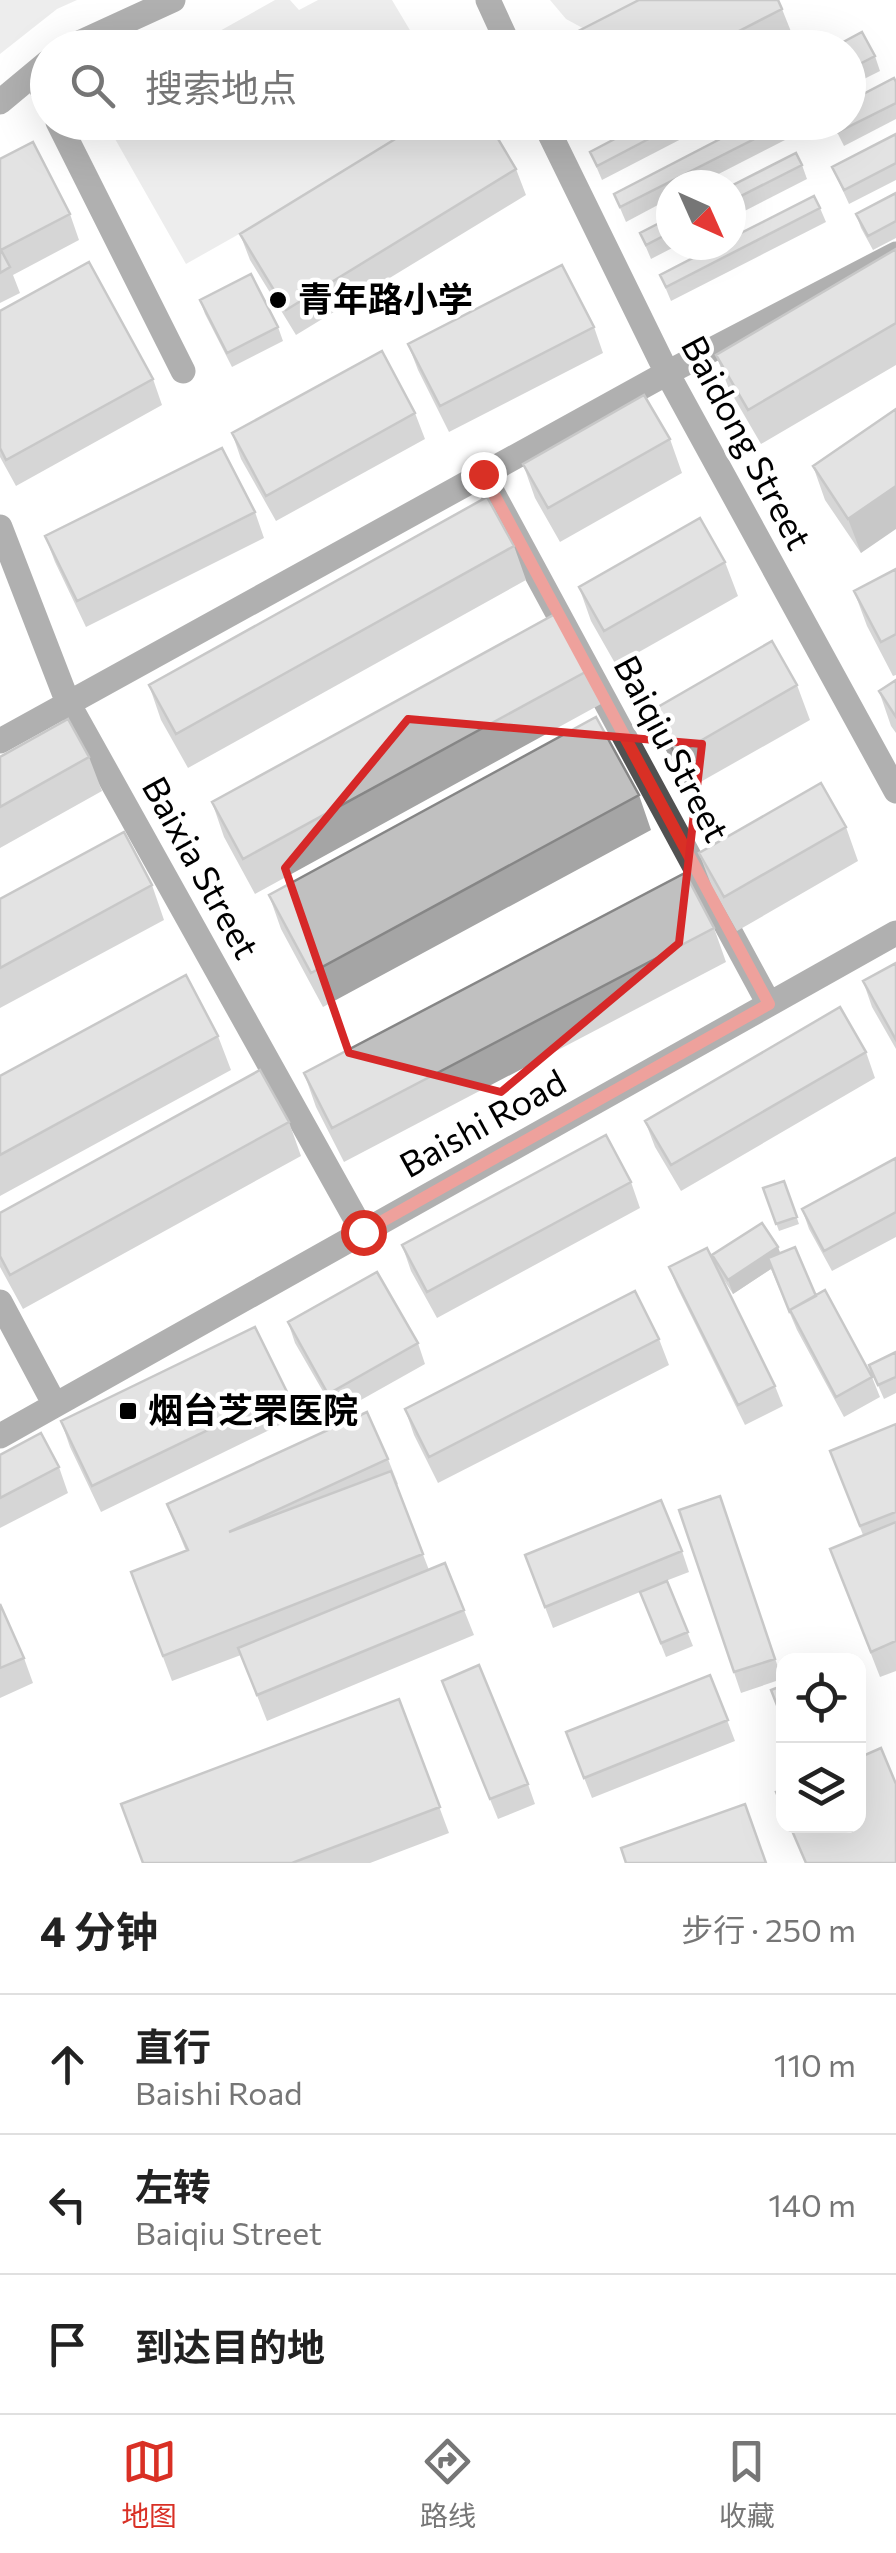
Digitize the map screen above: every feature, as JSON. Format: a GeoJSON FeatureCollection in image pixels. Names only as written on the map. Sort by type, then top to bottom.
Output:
{"type":"FeatureCollection","features":[{"type":"Feature","properties":{"kind":"street"},"geometry":{"type":"LineString","coordinates":[[107,30],[173,0]]}},
{"type":"Feature","properties":{"kind":"street"},"geometry":{"type":"LineString","coordinates":[[488,0],[502,30]]}},
{"type":"Feature","properties":{"kind":"street"},"geometry":{"type":"LineString","coordinates":[[0,102],[30,77]]}},
{"type":"Feature","properties":{"kind":"street"},"geometry":{"type":"LineString","coordinates":[[67,140],[183,371]]}},
{"type":"Feature","properties":{"kind":"street","name":"Baidong Street"},"geometry":{"type":"LineString","coordinates":[[553,140],[667,373],[896,791]]}},
{"type":"Feature","properties":{"kind":"street"},"geometry":{"type":"LineString","coordinates":[[0,741],[667,373],[896,254]]}},
{"type":"Feature","properties":{"kind":"street","name":"Baiqiu Street"},"geometry":{"type":"LineString","coordinates":[[483,474],[769,1004]]}},
{"type":"Feature","properties":{"kind":"street","name":"Baixia Street"},"geometry":{"type":"LineString","coordinates":[[0,527],[68,704],[363,1232]]}},
{"type":"Feature","properties":{"kind":"street","name":"Baishi Road"},"geometry":{"type":"LineString","coordinates":[[0,1436],[896,932]]}},
{"type":"Feature","properties":{"kind":"street"},"geometry":{"type":"LineString","coordinates":[[0,1302],[55,1405]]}},
{"type":"Feature","properties":{"kind":"highlighted area"},"geometry":{"type":"Polygon","coordinates":[[[408,719],[702,744],[679,943],[501,1092],[349,1053],[285,868],[408,719]]]}},
{"type":"Feature","properties":{"kind":"shaded area"},"geometry":{"type":"Polygon","coordinates":[[[0,0],[77,0],[57,9],[0,54],[0,0]]]}},
{"type":"Feature","properties":{"kind":"shaded area"},"geometry":{"type":"Polygon","coordinates":[[[275,0],[290,0],[299,10],[318,0],[392,0],[410,30],[221,30],[275,0]]]}},
{"type":"Feature","properties":{"kind":"shaded area"},"geometry":{"type":"Polygon","coordinates":[[[550,0],[644,0],[590,30],[566,19],[550,0]]]}},
{"type":"Feature","properties":{"kind":"shaded area"},"geometry":{"type":"Polygon","coordinates":[[[116,140],[406,140],[186,264],[116,140]]]}},
{"type":"Feature","properties":{"kind":"building"},"geometry":{"type":"Polygon","coordinates":[[[639,0],[778,0],[782,9],[741,30],[580,30],[639,0]]]}},
{"type":"Feature","properties":{"kind":"building"},"geometry":{"type":"Polygon","coordinates":[[[866,39],[875,56],[866,61],[866,39]]]}},
{"type":"Feature","properties":{"kind":"building"},"geometry":{"type":"Polygon","coordinates":[[[894,78],[896,82],[896,103],[866,118],[866,93],[894,78]]]}},
{"type":"Feature","properties":{"kind":"building"},"geometry":{"type":"Polygon","coordinates":[[[896,134],[896,163],[844,190],[832,167],[896,134]]]}},
{"type":"Feature","properties":{"kind":"building"},"geometry":{"type":"Polygon","coordinates":[[[394,140],[499,140],[516,169],[286,310],[240,234],[394,140]]]}},
{"type":"Feature","properties":{"kind":"building"},"geometry":{"type":"Polygon","coordinates":[[[613,140],[647,140],[597,166],[590,152],[613,140]]]}},
{"type":"Feature","properties":{"kind":"building"},"geometry":{"type":"Polygon","coordinates":[[[718,140],[752,140],[693,170],[660,170],[718,140]]]}},
{"type":"Feature","properties":{"kind":"building"},"geometry":{"type":"Polygon","coordinates":[[[33,142],[70,214],[1,250],[10,267],[0,273],[0,159],[33,142]]]}},
{"type":"Feature","properties":{"kind":"building"},"geometry":{"type":"Polygon","coordinates":[[[796,153],[802,165],[746,193],[746,178],[796,153]]]}},
{"type":"Feature","properties":{"kind":"building"},"geometry":{"type":"Polygon","coordinates":[[[656,172],[656,189],[620,207],[614,194],[656,172]]]}},
{"type":"Feature","properties":{"kind":"building"},"geometry":{"type":"Polygon","coordinates":[[[896,193],[896,221],[868,236],[856,214],[896,193]]]}},
{"type":"Feature","properties":{"kind":"building"},"geometry":{"type":"Polygon","coordinates":[[[814,196],[820,208],[746,246],[746,230],[814,196]]]}},
{"type":"Feature","properties":{"kind":"building"},"geometry":{"type":"Polygon","coordinates":[[[656,225],[656,240],[646,245],[640,233],[656,225]]]}},
{"type":"Feature","properties":{"kind":"building"},"geometry":{"type":"Polygon","coordinates":[[[896,249],[896,323],[748,410],[716,355],[896,249]]]}},
{"type":"Feature","properties":{"kind":"building"},"geometry":{"type":"Polygon","coordinates":[[[689,260],[719,260],[666,287],[660,275],[689,260]]]}},
{"type":"Feature","properties":{"kind":"building"},"geometry":{"type":"Polygon","coordinates":[[[89,262],[153,379],[6,460],[0,448],[0,311],[89,262]]]}},
{"type":"Feature","properties":{"kind":"building"},"geometry":{"type":"Polygon","coordinates":[[[562,265],[594,327],[440,406],[408,344],[562,265]]]}},
{"type":"Feature","properties":{"kind":"building"},"geometry":{"type":"Polygon","coordinates":[[[251,274],[278,327],[227,353],[200,300],[251,274]]]}},
{"type":"Feature","properties":{"kind":"building"},"geometry":{"type":"Polygon","coordinates":[[[382,351],[415,413],[266,496],[232,433],[382,351]]]}},
{"type":"Feature","properties":{"kind":"building"},"geometry":{"type":"Polygon","coordinates":[[[644,395],[670,439],[548,508],[523,464],[644,395]]]}},
{"type":"Feature","properties":{"kind":"building"},"geometry":{"type":"Polygon","coordinates":[[[896,409],[896,486],[848,519],[813,466],[896,409]]]}},
{"type":"Feature","properties":{"kind":"building"},"geometry":{"type":"Polygon","coordinates":[[[222,448],[255,512],[77,601],[45,536],[222,448]]]}},
{"type":"Feature","properties":{"kind":"building"},"geometry":{"type":"Polygon","coordinates":[[[487,497],[514,546],[176,734],[149,685],[487,497]]]}},
{"type":"Feature","properties":{"kind":"building"},"geometry":{"type":"Polygon","coordinates":[[[700,518],[725,562],[604,631],[579,587],[700,518]]]}},
{"type":"Feature","properties":{"kind":"building"},"geometry":{"type":"Polygon","coordinates":[[[896,569],[896,634],[881,642],[854,591],[896,569]]]}},
{"type":"Feature","properties":{"kind":"building"},"geometry":{"type":"Polygon","coordinates":[[[557,613],[589,670],[243,859],[212,802],[557,613]]]}},
{"type":"Feature","properties":{"kind":"building"},"geometry":{"type":"Polygon","coordinates":[[[772,641],[797,685],[676,755],[651,711],[772,641]]]}},
{"type":"Feature","properties":{"kind":"building"},"geometry":{"type":"Polygon","coordinates":[[[896,680],[896,717],[879,691],[896,680]]]}},
{"type":"Feature","properties":{"kind":"building"},"geometry":{"type":"Polygon","coordinates":[[[596,717],[639,795],[311,973],[269,895],[596,717]]]}},
{"type":"Feature","properties":{"kind":"building"},"geometry":{"type":"Polygon","coordinates":[[[68,719],[89,757],[0,807],[0,757],[68,719]]]}},
{"type":"Feature","properties":{"kind":"building"},"geometry":{"type":"Polygon","coordinates":[[[821,783],[846,827],[724,897],[699,853],[821,783]]]}},
{"type":"Feature","properties":{"kind":"building"},"geometry":{"type":"Polygon","coordinates":[[[124,832],[152,885],[0,968],[0,899],[124,832]]]}},
{"type":"Feature","properties":{"kind":"building"},"geometry":{"type":"Polygon","coordinates":[[[685,873],[714,928],[332,1128],[304,1073],[685,873]]]}},
{"type":"Feature","properties":{"kind":"building"},"geometry":{"type":"Polygon","coordinates":[[[896,963],[896,1040],[863,981],[896,963]]]}},
{"type":"Feature","properties":{"kind":"building"},"geometry":{"type":"Polygon","coordinates":[[[186,975],[218,1036],[0,1155],[0,1076],[186,975]]]}},
{"type":"Feature","properties":{"kind":"building"},"geometry":{"type":"Polygon","coordinates":[[[840,1007],[866,1052],[671,1165],[645,1121],[840,1007]]]}},
{"type":"Feature","properties":{"kind":"building"},"geometry":{"type":"Polygon","coordinates":[[[260,1070],[289,1122],[10,1275],[0,1256],[0,1213],[260,1070]]]}},
{"type":"Feature","properties":{"kind":"building"},"geometry":{"type":"Polygon","coordinates":[[[606,1135],[631,1182],[427,1292],[402,1245],[606,1135]]]}},
{"type":"Feature","properties":{"kind":"building"},"geometry":{"type":"Polygon","coordinates":[[[896,1158],[896,1212],[824,1251],[802,1209],[896,1158]]]}},
{"type":"Feature","properties":{"kind":"building"},"geometry":{"type":"Polygon","coordinates":[[[784,1181],[797,1217],[776,1224],[763,1188],[784,1181]]]}},
{"type":"Feature","properties":{"kind":"building"},"geometry":{"type":"Polygon","coordinates":[[[762,1223],[778,1247],[728,1280],[712,1255],[762,1223]]]}},
{"type":"Feature","properties":{"kind":"building"},"geometry":{"type":"Polygon","coordinates":[[[795,1247],[816,1296],[790,1313],[768,1258],[795,1247]]]}},
{"type":"Feature","properties":{"kind":"building"},"geometry":{"type":"Polygon","coordinates":[[[707,1248],[775,1386],[738,1405],[669,1267],[707,1248]]]}},
{"type":"Feature","properties":{"kind":"building"},"geometry":{"type":"Polygon","coordinates":[[[377,1272],[418,1343],[328,1394],[288,1322],[377,1272]]]}},
{"type":"Feature","properties":{"kind":"building"},"geometry":{"type":"Polygon","coordinates":[[[825,1290],[872,1377],[836,1397],[790,1310],[825,1290]]]}},
{"type":"Feature","properties":{"kind":"building"},"geometry":{"type":"Polygon","coordinates":[[[635,1291],[659,1339],[429,1457],[405,1409],[635,1291]]]}},
{"type":"Feature","properties":{"kind":"building"},"geometry":{"type":"Polygon","coordinates":[[[255,1327],[287,1392],[92,1486],[61,1421],[255,1327]]]}},
{"type":"Feature","properties":{"kind":"building"},"geometry":{"type":"Polygon","coordinates":[[[896,1352],[896,1377],[878,1385],[869,1365],[896,1352]]]}},
{"type":"Feature","properties":{"kind":"building"},"geometry":{"type":"Polygon","coordinates":[[[367,1412],[388,1459],[229,1532],[391,1471],[423,1554],[163,1656],[131,1572],[188,1550],[167,1504],[367,1412]]]}},
{"type":"Feature","properties":{"kind":"building"},"geometry":{"type":"Polygon","coordinates":[[[896,1424],[896,1512],[860,1526],[830,1451],[896,1424]]]}},
{"type":"Feature","properties":{"kind":"building"},"geometry":{"type":"Polygon","coordinates":[[[41,1433],[59,1467],[0,1498],[0,1455],[41,1433]]]}},
{"type":"Feature","properties":{"kind":"building"},"geometry":{"type":"Polygon","coordinates":[[[720,1496],[775,1659],[734,1672],[679,1510],[720,1496]]]}},
{"type":"Feature","properties":{"kind":"building"},"geometry":{"type":"Polygon","coordinates":[[[661,1500],[682,1551],[545,1607],[525,1555],[661,1500]]]}},
{"type":"Feature","properties":{"kind":"building"},"geometry":{"type":"Polygon","coordinates":[[[896,1522],[896,1641],[871,1652],[830,1549],[896,1522]]]}},
{"type":"Feature","properties":{"kind":"building"},"geometry":{"type":"Polygon","coordinates":[[[445,1563],[464,1610],[257,1695],[238,1648],[445,1563]]]}},
{"type":"Feature","properties":{"kind":"building"},"geometry":{"type":"Polygon","coordinates":[[[667,1581],[688,1632],[661,1643],[640,1592],[667,1581]]]}},
{"type":"Feature","properties":{"kind":"building"},"geometry":{"type":"Polygon","coordinates":[[[0,1604],[24,1658],[0,1668],[0,1604]]]}},
{"type":"Feature","properties":{"kind":"building"},"geometry":{"type":"Polygon","coordinates":[[[479,1665],[528,1784],[490,1799],[442,1681],[479,1665]]]}},
{"type":"Feature","properties":{"kind":"building"},"geometry":{"type":"Polygon","coordinates":[[[710,1675],[728,1720],[584,1778],[566,1732],[710,1675]]]}},
{"type":"Feature","properties":{"kind":"building"},"geometry":{"type":"Polygon","coordinates":[[[399,1699],[440,1807],[292,1863],[143,1863],[121,1804],[399,1699]]]}},
{"type":"Feature","properties":{"kind":"building"},"geometry":{"type":"Polygon","coordinates":[[[881,1748],[896,1784],[896,1863],[806,1863],[793,1833],[866,1833],[866,1755],[881,1748]]]}},
{"type":"Feature","properties":{"kind":"building"},"geometry":{"type":"Polygon","coordinates":[[[745,1804],[766,1863],[626,1863],[621,1848],[745,1804]]]}},
{"type":"Feature","properties":{"kind":"place","name":"青年路小学"},"geometry":{"type":"Point","coordinates":[278,300]}},
{"type":"Feature","properties":{"kind":"place","name":"烟台芝罘医院"},"geometry":{"type":"Point","coordinates":[128,1411]}},
{"type":"Feature","properties":{"kind":"route"},"geometry":{"type":"LineString","coordinates":[[363,1232],[769,1004],[483,474]]}}]}
